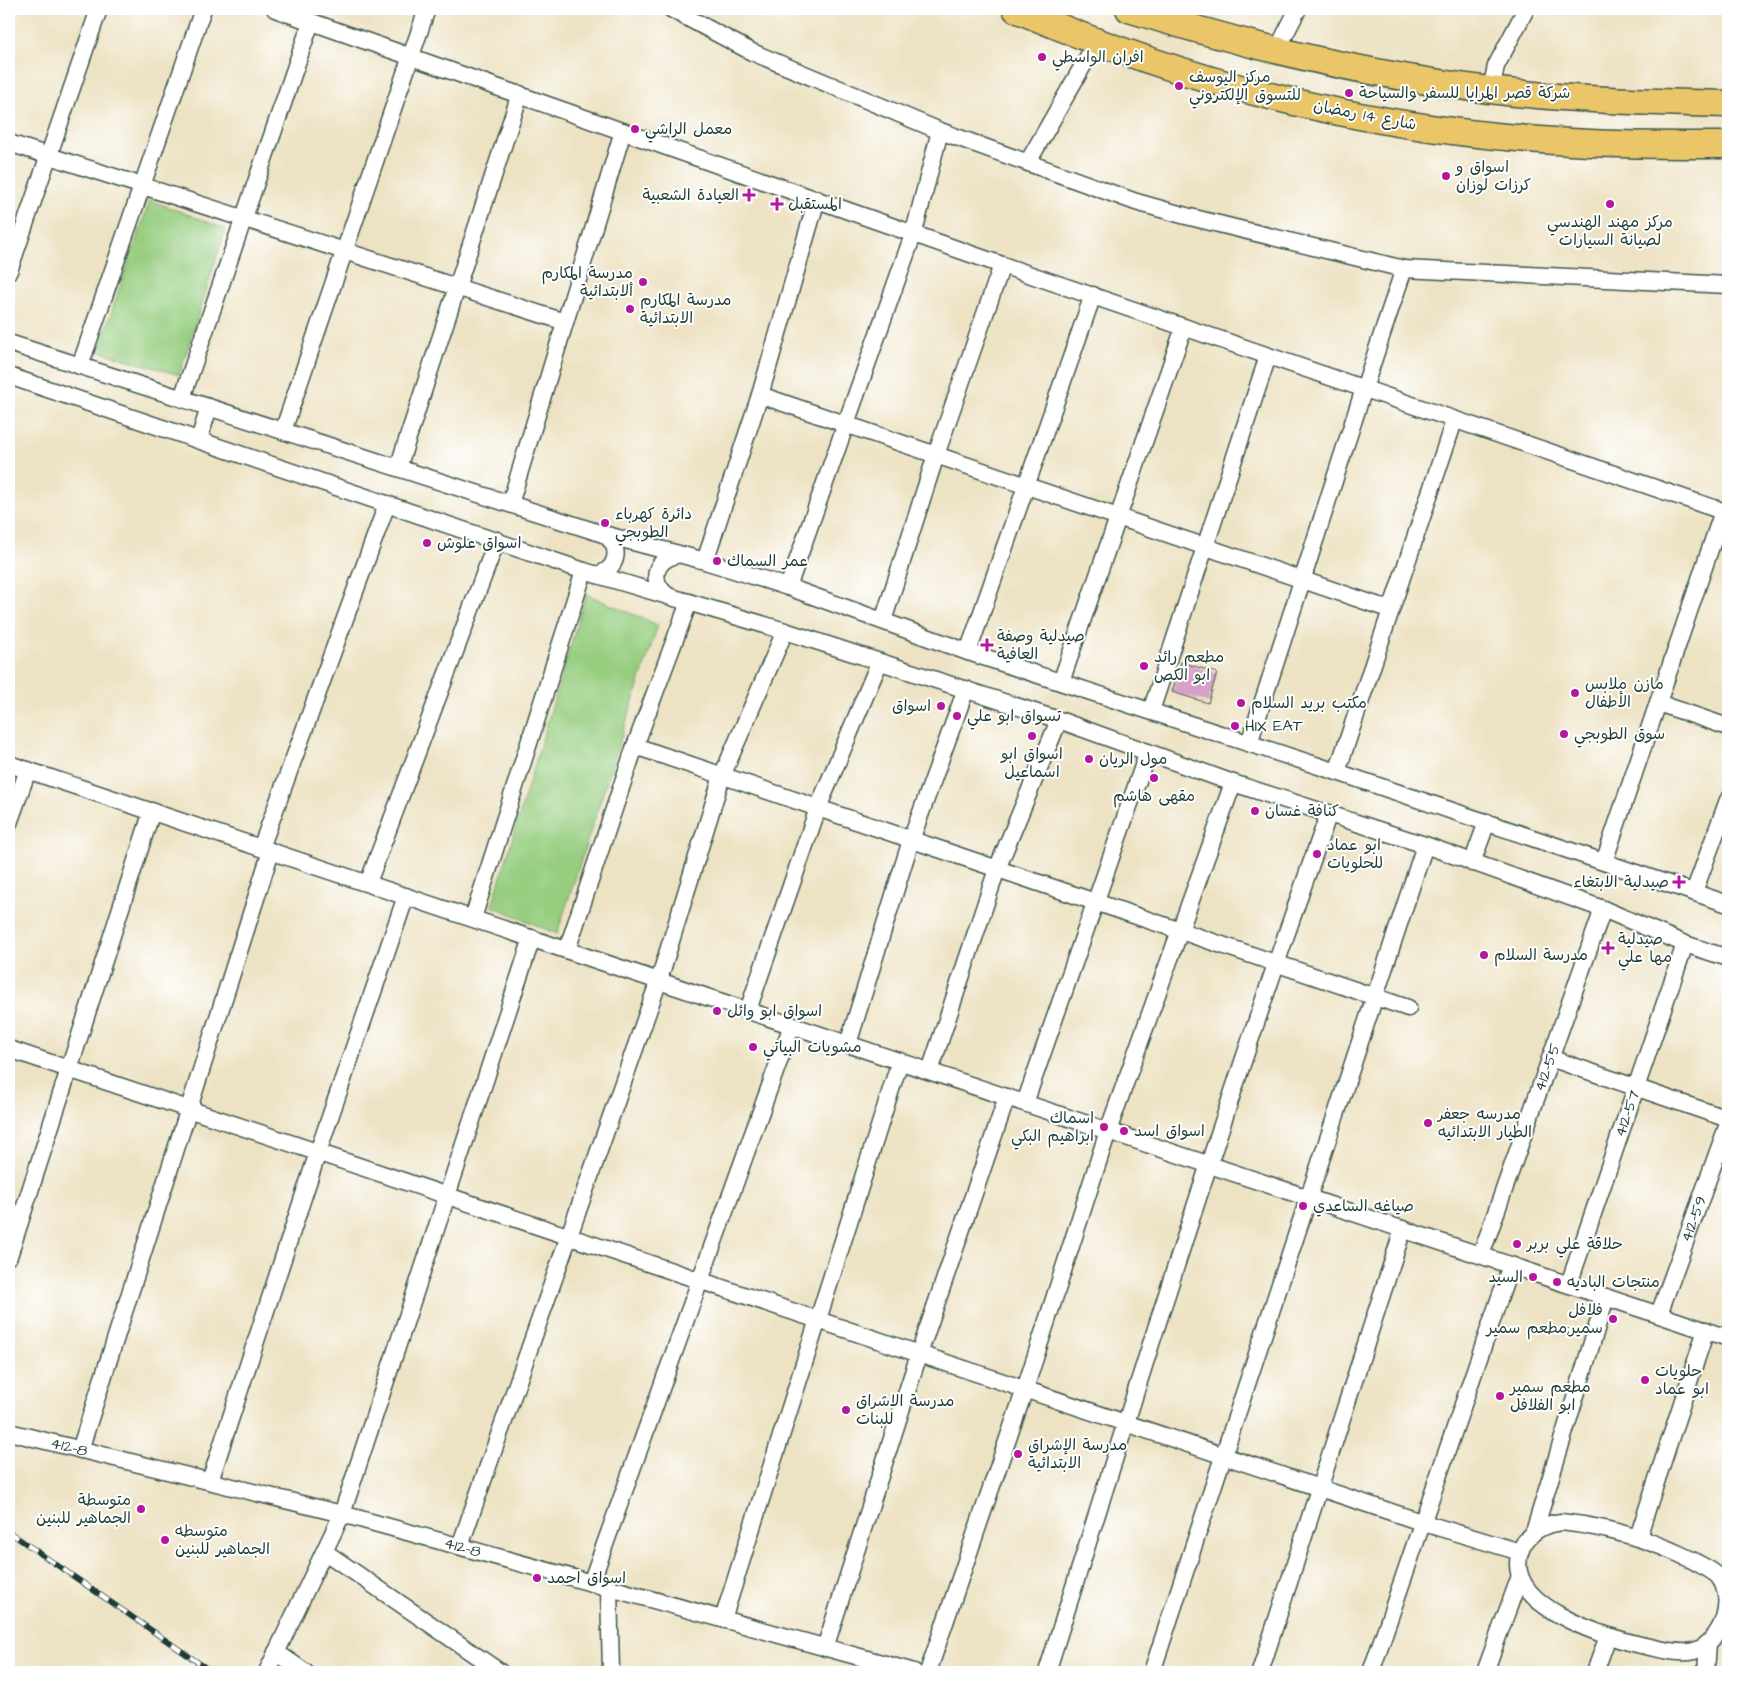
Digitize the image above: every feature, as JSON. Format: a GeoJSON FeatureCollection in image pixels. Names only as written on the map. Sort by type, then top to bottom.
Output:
{"type":"FeatureCollection","features":[{"type":"Feature","properties":{"kind":"main road","name":"شارع 14 رمضان"},"geometry":{"type":"LineString","coordinates":[[1016,9],[1173,68],[1260,93],[1348,113],[1437,129],[1527,139],[1599,144],[1728,145]]}},
{"type":"Feature","properties":{"kind":"main road"},"geometry":{"type":"LineString","coordinates":[[1129,9],[1276,52],[1383,74],[1490,90],[1614,101],[1728,104]]}},
{"type":"Feature","properties":{"kind":"street"},"geometry":{"type":"LineString","coordinates":[[9,271],[100,9]]}},
{"type":"Feature","properties":{"kind":"street"},"geometry":{"type":"LineString","coordinates":[[80,366],[203,9]]}},
{"type":"Feature","properties":{"kind":"street"},"geometry":{"type":"LineString","coordinates":[[275,9],[914,232],[1002,265],[1725,512],[1604,862]]}},
{"type":"Feature","properties":{"kind":"street"},"geometry":{"type":"LineString","coordinates":[[283,431],[427,9]]}},
{"type":"Feature","properties":{"kind":"street"},"geometry":{"type":"LineString","coordinates":[[670,9],[752,52],[940,131],[1136,202],[1404,268],[1728,285]]}},
{"type":"Feature","properties":{"kind":"street"},"geometry":{"type":"LineString","coordinates":[[1276,52],[1298,9]]}},
{"type":"Feature","properties":{"kind":"street"},"geometry":{"type":"LineString","coordinates":[[1490,90],[1496,66],[1526,9]]}},
{"type":"Feature","properties":{"kind":"street"},"geometry":{"type":"LineString","coordinates":[[182,398],[311,22]]}},
{"type":"Feature","properties":{"kind":"street"},"geometry":{"type":"LineString","coordinates":[[1028,162],[1097,41]]}},
{"type":"Feature","properties":{"kind":"street"},"geometry":{"type":"LineString","coordinates":[[398,468],[520,94]]}},
{"type":"Feature","properties":{"kind":"street"},"geometry":{"type":"LineString","coordinates":[[510,504],[623,130]]}},
{"type":"Feature","properties":{"kind":"street"},"geometry":{"type":"LineString","coordinates":[[788,587],[914,232],[940,131]]}},
{"type":"Feature","properties":{"kind":"street"},"geometry":{"type":"LineString","coordinates":[[9,143],[565,322]]}},
{"type":"Feature","properties":{"kind":"street"},"geometry":{"type":"LineString","coordinates":[[705,561],[760,395],[817,198]]}},
{"type":"Feature","properties":{"kind":"street"},"geometry":{"type":"LineString","coordinates":[[883,621],[936,455],[1002,265]]}},
{"type":"Feature","properties":{"kind":"street"},"geometry":{"type":"LineString","coordinates":[[1249,743],[1304,580],[1363,389],[1404,268]]}},
{"type":"Feature","properties":{"kind":"street"},"geometry":{"type":"LineString","coordinates":[[968,652],[1093,295]]}},
{"type":"Feature","properties":{"kind":"street"},"geometry":{"type":"LineString","coordinates":[[1061,682],[1184,327]]}},
{"type":"Feature","properties":{"kind":"street"},"geometry":{"type":"LineString","coordinates":[[9,343],[603,534],[676,555],[705,561],[788,587],[968,652],[1337,772],[1728,904]]}},
{"type":"Feature","properties":{"kind":"street"},"geometry":{"type":"LineString","coordinates":[[1151,712],[1268,356]]}},
{"type":"Feature","properties":{"kind":"street"},"geometry":{"type":"LineString","coordinates":[[9,376],[590,573],[785,631],[1059,720],[1233,783],[1425,845],[1603,909],[1686,944],[1728,958]]}},
{"type":"Feature","properties":{"kind":"street"},"geometry":{"type":"LineString","coordinates":[[760,395],[1391,610]]}},
{"type":"Feature","properties":{"kind":"street"},"geometry":{"type":"LineString","coordinates":[[199,440],[209,407]]}},
{"type":"Feature","properties":{"kind":"street"},"geometry":{"type":"LineString","coordinates":[[1337,772],[1454,421]]}},
{"type":"Feature","properties":{"kind":"street"},"geometry":{"type":"LineString","coordinates":[[80,1450],[188,1109],[266,849],[387,504]]}},
{"type":"Feature","properties":{"kind":"street"},"geometry":{"type":"LineString","coordinates":[[590,573],[610,569],[616,557],[614,543],[603,534]]}},
{"type":"Feature","properties":{"kind":"street"},"geometry":{"type":"LineString","coordinates":[[368,884],[497,540]]}},
{"type":"Feature","properties":{"kind":"street"},"geometry":{"type":"LineString","coordinates":[[668,596],[660,590],[656,582],[656,572],[659,563],[666,557],[676,555]]}},
{"type":"Feature","properties":{"kind":"street"},"geometry":{"type":"LineString","coordinates":[[473,918],[590,573]]}},
{"type":"Feature","properties":{"kind":"street"},"geometry":{"type":"LineString","coordinates":[[567,950],[635,746],[689,602]]}},
{"type":"Feature","properties":{"kind":"street"},"geometry":{"type":"LineString","coordinates":[[460,1546],[659,980],[722,776],[785,631]]}},
{"type":"Feature","properties":{"kind":"street"},"geometry":{"type":"LineString","coordinates":[[748,1010],[818,808],[879,663]]}},
{"type":"Feature","properties":{"kind":"street"},"geometry":{"type":"LineString","coordinates":[[848,1044],[911,840],[966,689]]}},
{"type":"Feature","properties":{"kind":"street"},"geometry":{"type":"LineString","coordinates":[[1658,703],[1728,727]]}},
{"type":"Feature","properties":{"kind":"street"},"geometry":{"type":"LineString","coordinates":[[930,1071],[997,869],[1059,720]]}},
{"type":"Feature","properties":{"kind":"street"},"geometry":{"type":"LineString","coordinates":[[635,746],[1408,1008]]}},
{"type":"Feature","properties":{"kind":"street"},"geometry":{"type":"LineString","coordinates":[[1025,1103],[1148,752]]}},
{"type":"Feature","properties":{"kind":"street"},"geometry":{"type":"LineString","coordinates":[[9,764],[1728,1338]]}},
{"type":"Feature","properties":{"kind":"street"},"geometry":{"type":"LineString","coordinates":[[9,823],[28,770]]}},
{"type":"Feature","properties":{"kind":"street"},"geometry":{"type":"LineString","coordinates":[[928,1672],[1025,1389],[1108,1131],[1233,783]]}},
{"type":"Feature","properties":{"kind":"street"},"geometry":{"type":"LineString","coordinates":[[1694,892],[1728,800]]}},
{"type":"Feature","properties":{"kind":"street"},"geometry":{"type":"LineString","coordinates":[[9,1256],[152,811]]}},
{"type":"Feature","properties":{"kind":"street"},"geometry":{"type":"LineString","coordinates":[[1047,1672],[1207,1164],[1275,963],[1329,813]]}},
{"type":"Feature","properties":{"kind":"street"},"geometry":{"type":"LineString","coordinates":[[1472,863],[1487,822]]}},
{"type":"Feature","properties":{"kind":"street"},"geometry":{"type":"LineString","coordinates":[[1152,1672],[1310,1198],[1373,996],[1425,845]]}},
{"type":"Feature","properties":{"kind":"street"},"geometry":{"type":"LineString","coordinates":[[210,1481],[318,1152],[406,896]]}},
{"type":"Feature","properties":{"kind":"street","name":"412-55"},"geometry":{"type":"LineString","coordinates":[[1481,1255],[1603,909]]}},
{"type":"Feature","properties":{"kind":"street"},"geometry":{"type":"LineString","coordinates":[[267,1672],[342,1514],[532,938]]}},
{"type":"Feature","properties":{"kind":"street","name":"412-57"},"geometry":{"type":"LineString","coordinates":[[1569,1284],[1686,944]]}},
{"type":"Feature","properties":{"kind":"street"},"geometry":{"type":"LineString","coordinates":[[591,1583],[792,1025]]}},
{"type":"Feature","properties":{"kind":"street"},"geometry":{"type":"LineString","coordinates":[[9,1049],[1424,1523],[1520,1552]]}},
{"type":"Feature","properties":{"kind":"street"},"geometry":{"type":"LineString","coordinates":[[1550,1058],[1728,1119]]}},
{"type":"Feature","properties":{"kind":"street"},"geometry":{"type":"LineString","coordinates":[[723,1619],[900,1061]]}},
{"type":"Feature","properties":{"kind":"street"},"geometry":{"type":"LineString","coordinates":[[825,1648],[919,1354],[1007,1097]]}},
{"type":"Feature","properties":{"kind":"street","name":"412-59"},"geometry":{"type":"LineString","coordinates":[[1659,1314],[1728,1124]]}},
{"type":"Feature","properties":{"kind":"street"},"geometry":{"type":"LineString","coordinates":[[1260,1672],[1321,1488],[1403,1229]]}},
{"type":"Feature","properties":{"kind":"street"},"geometry":{"type":"LineString","coordinates":[[1371,1672],[1424,1523],[1511,1265]]}},
{"type":"Feature","properties":{"kind":"street"},"geometry":{"type":"LineString","coordinates":[[1485,1672],[1520,1576],[1520,1552],[1534,1532],[1606,1297]]}},
{"type":"Feature","properties":{"kind":"street"},"geometry":{"type":"LineString","coordinates":[[1638,1537],[1706,1330]]}},
{"type":"Feature","properties":{"kind":"street","name":"412-8"},"geometry":{"type":"LineString","coordinates":[[9,1432],[342,1514],[914,1672]]}},
{"type":"Feature","properties":{"kind":"street"},"geometry":{"type":"LineString","coordinates":[[1520,1576],[1530,1594],[1548,1607],[1608,1636],[1671,1650],[1692,1652],[1708,1643],[1726,1621],[1727,1592],[1718,1576],[1679,1554],[1638,1537],[1613,1530],[1561,1522],[1551,1523],[1534,1532]]}},
{"type":"Feature","properties":{"kind":"street"},"geometry":{"type":"LineString","coordinates":[[325,1552],[500,1672]]}},
{"type":"Feature","properties":{"kind":"street"},"geometry":{"type":"LineString","coordinates":[[609,1588],[611,1672]]}},
{"type":"Feature","properties":{"kind":"street"},"geometry":{"type":"LineString","coordinates":[[1595,1672],[1608,1636]]}},
{"type":"Feature","properties":{"kind":"street"},"geometry":{"type":"LineString","coordinates":[[1706,1672],[1708,1643]]}},
{"type":"Feature","properties":{"kind":"street"},"geometry":{"type":"LineString","coordinates":[[276,1652],[306,1672]]}},
{"type":"Feature","properties":{"kind":"green space"},"geometry":{"type":"Polygon","coordinates":[[[150,200],[226,229],[179,375],[98,351],[150,200]]]}},
{"type":"Feature","properties":{"kind":"green space"},"geometry":{"type":"Polygon","coordinates":[[[586,594],[658,625],[557,934],[492,906],[586,594]]]}},
{"type":"Feature","properties":{"kind":"building"},"geometry":{"type":"Polygon","coordinates":[[[1181,662],[1217,673],[1208,703],[1172,692],[1181,662]]]}},
{"type":"Feature","properties":{"kind":"railway"},"geometry":{"type":"LineString","coordinates":[[9,1532],[212,1672]]}},
{"type":"Feature","properties":{"kind":"place","name":"افران الواسطي"},"geometry":{"type":"Point","coordinates":[1042,57]}},
{"type":"Feature","properties":{"kind":"place","name":"مركز اليوسف للتسوق الإلكتروني"},"geometry":{"type":"Point","coordinates":[1179,86]}},
{"type":"Feature","properties":{"kind":"place","name":"شركة قصر المرايا للسفر والسياحة"},"geometry":{"type":"Point","coordinates":[1349,93]}},
{"type":"Feature","properties":{"kind":"place","name":"معمل الراشي"},"geometry":{"type":"Point","coordinates":[635,129]}},
{"type":"Feature","properties":{"kind":"place","name":"اسواق و كرزات لوزان"},"geometry":{"type":"Point","coordinates":[1446,176]}},
{"type":"Feature","properties":{"kind":"place","name":"العيادة الشعبية"},"geometry":{"type":"Point","coordinates":[749,195]}},
{"type":"Feature","properties":{"kind":"place","name":"المستقبل"},"geometry":{"type":"Point","coordinates":[777,204]}},
{"type":"Feature","properties":{"kind":"place","name":"مركز مهند الهندسي لصيانة السيارات"},"geometry":{"type":"Point","coordinates":[1610,204]}},
{"type":"Feature","properties":{"kind":"place","name":"مدرسة المكارم ألابتدائية"},"geometry":{"type":"Point","coordinates":[643,282]}},
{"type":"Feature","properties":{"kind":"place","name":"مدرسة المكارم الابتدائية"},"geometry":{"type":"Point","coordinates":[630,309]}},
{"type":"Feature","properties":{"kind":"place","name":"دائرة كهرباء الطوبجي"},"geometry":{"type":"Point","coordinates":[605,523]}},
{"type":"Feature","properties":{"kind":"place","name":"اسواق علوش"},"geometry":{"type":"Point","coordinates":[427,543]}},
{"type":"Feature","properties":{"kind":"place","name":"عمر السماك"},"geometry":{"type":"Point","coordinates":[717,561]}},
{"type":"Feature","properties":{"kind":"place","name":"صيدلية وصفة العافية"},"geometry":{"type":"Point","coordinates":[987,645]}},
{"type":"Feature","properties":{"kind":"place","name":"مطعم رائد ابو الكص"},"geometry":{"type":"Point","coordinates":[1144,666]}},
{"type":"Feature","properties":{"kind":"place","name":"مازن ملابس الأطفال"},"geometry":{"type":"Point","coordinates":[1575,693]}},
{"type":"Feature","properties":{"kind":"place","name":"مكتب بريد السلام"},"geometry":{"type":"Point","coordinates":[1241,703]}},
{"type":"Feature","properties":{"kind":"place","name":"اسواق"},"geometry":{"type":"Point","coordinates":[941,706]}},
{"type":"Feature","properties":{"kind":"place","name":"تسواق ابو علي"},"geometry":{"type":"Point","coordinates":[957,716]}},
{"type":"Feature","properties":{"kind":"place","name":"HIX EAT"},"geometry":{"type":"Point","coordinates":[1235,726]}},
{"type":"Feature","properties":{"kind":"place","name":"سوق الطوبجي"},"geometry":{"type":"Point","coordinates":[1564,734]}},
{"type":"Feature","properties":{"kind":"place","name":"اسواق ابو اسماعيل"},"geometry":{"type":"Point","coordinates":[1032,736]}},
{"type":"Feature","properties":{"kind":"place","name":"مول الريان"},"geometry":{"type":"Point","coordinates":[1089,759]}},
{"type":"Feature","properties":{"kind":"place","name":"مقهى هاشم"},"geometry":{"type":"Point","coordinates":[1154,778]}},
{"type":"Feature","properties":{"kind":"place","name":"كنافة غسان"},"geometry":{"type":"Point","coordinates":[1255,811]}},
{"type":"Feature","properties":{"kind":"place","name":"ابو عماد للحلويات"},"geometry":{"type":"Point","coordinates":[1317,854]}},
{"type":"Feature","properties":{"kind":"place","name":"صيدلية الابتغاء"},"geometry":{"type":"Point","coordinates":[1679,882]}},
{"type":"Feature","properties":{"kind":"place","name":"صيدلية مها علي"},"geometry":{"type":"Point","coordinates":[1608,948]}},
{"type":"Feature","properties":{"kind":"place","name":"مدرسة السلام"},"geometry":{"type":"Point","coordinates":[1484,955]}},
{"type":"Feature","properties":{"kind":"place","name":"اسواق ابو وائل"},"geometry":{"type":"Point","coordinates":[717,1011]}},
{"type":"Feature","properties":{"kind":"place","name":"مشويات البياتي"},"geometry":{"type":"Point","coordinates":[753,1047]}},
{"type":"Feature","properties":{"kind":"place","name":"مدرسه جعفر الطيار الابتدائيه"},"geometry":{"type":"Point","coordinates":[1428,1123]}},
{"type":"Feature","properties":{"kind":"place","name":"اسماك ابراهيم البكي"},"geometry":{"type":"Point","coordinates":[1104,1127]}},
{"type":"Feature","properties":{"kind":"place","name":"اسواق اسد"},"geometry":{"type":"Point","coordinates":[1124,1131]}},
{"type":"Feature","properties":{"kind":"place","name":"صياغه الساعدي"},"geometry":{"type":"Point","coordinates":[1303,1206]}},
{"type":"Feature","properties":{"kind":"place","name":"حلاقة علي بربر"},"geometry":{"type":"Point","coordinates":[1517,1244]}},
{"type":"Feature","properties":{"kind":"place","name":"السيد"},"geometry":{"type":"Point","coordinates":[1533,1277]}},
{"type":"Feature","properties":{"kind":"place","name":"منتجات الباديه"},"geometry":{"type":"Point","coordinates":[1557,1282]}},
{"type":"Feature","properties":{"kind":"place","name":"فلافل سمير;مطعم سمير"},"geometry":{"type":"Point","coordinates":[1613,1319]}},
{"type":"Feature","properties":{"kind":"place","name":"حلويات ابو عماد"},"geometry":{"type":"Point","coordinates":[1645,1380]}},
{"type":"Feature","properties":{"kind":"place","name":"مطعم سمير ابو الفلافل"},"geometry":{"type":"Point","coordinates":[1500,1396]}},
{"type":"Feature","properties":{"kind":"place","name":"مدرسة الاشراق للبنات"},"geometry":{"type":"Point","coordinates":[846,1410]}},
{"type":"Feature","properties":{"kind":"place","name":"مدرسة الإشراق الابتدائية"},"geometry":{"type":"Point","coordinates":[1018,1454]}},
{"type":"Feature","properties":{"kind":"place","name":"متوسطة الجماهير للبنين"},"geometry":{"type":"Point","coordinates":[141,1509]}},
{"type":"Feature","properties":{"kind":"place","name":"متوسطه الجماهير للبنين"},"geometry":{"type":"Point","coordinates":[165,1540]}},
{"type":"Feature","properties":{"kind":"place","name":"اسواق احمد"},"geometry":{"type":"Point","coordinates":[537,1578]}}]}
